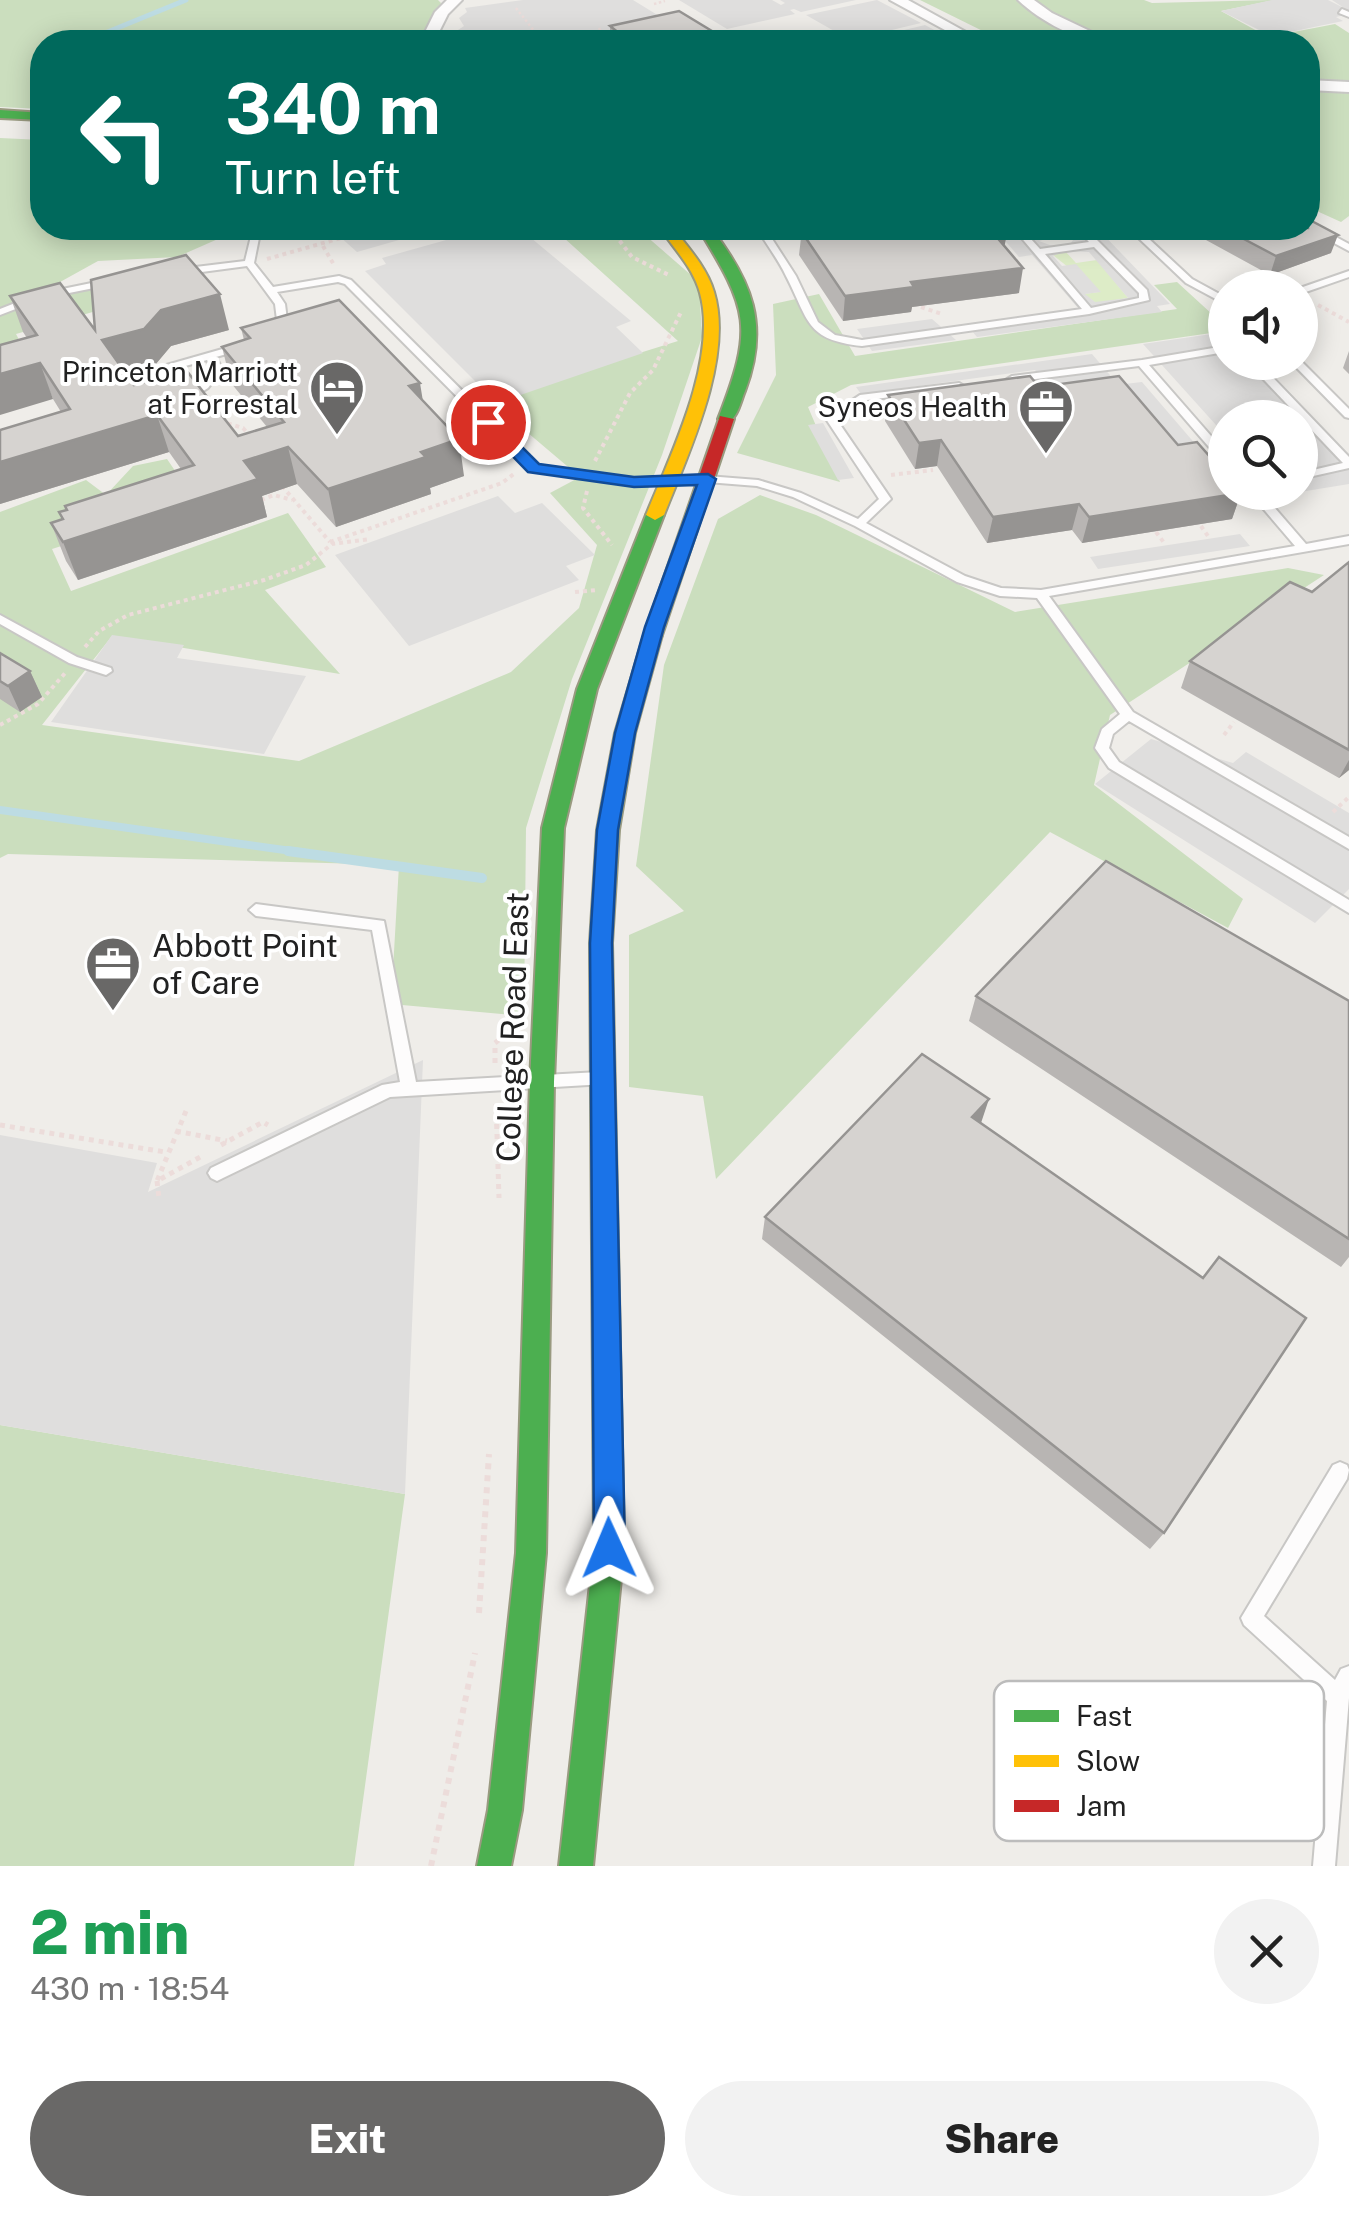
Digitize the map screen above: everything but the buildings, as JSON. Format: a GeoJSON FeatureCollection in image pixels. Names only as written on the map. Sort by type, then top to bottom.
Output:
{"type":"FeatureCollection","features":[{"type":"Feature","properties":{"kind":"street"},"geometry":{"type":"LineString","coordinates":[[433,30],[442,12],[455,0]]}},
{"type":"Feature","properties":{"kind":"street"},"geometry":{"type":"LineString","coordinates":[[896,0],[954,30]]}},
{"type":"Feature","properties":{"kind":"street"},"geometry":{"type":"LineString","coordinates":[[1025,0],[1047,16],[1079,30]]}},
{"type":"Feature","properties":{"kind":"street"},"geometry":{"type":"LineString","coordinates":[[1320,86],[1349,87]]}},
{"type":"Feature","properties":{"kind":"street"},"geometry":{"type":"LineString","coordinates":[[0,114],[30,115]]}},
{"type":"Feature","properties":{"kind":"street"},"geometry":{"type":"LineString","coordinates":[[0,128],[30,129]]}},
{"type":"Feature","properties":{"kind":"street","name":"College Road East"},"geometry":{"type":"LineString","coordinates":[[494,1866],[505,1810],[531,1553],[542,1082],[553,828],[586,690],[669,479],[711,337],[709,296],[692,260],[676,240]]}},
{"type":"Feature","properties":{"kind":"street"},"geometry":{"type":"LineString","coordinates":[[576,1866],[609,1548],[601,943],[608,830],[625,733],[654,627],[750,348],[750,312],[739,278],[715,240]]}},
{"type":"Feature","properties":{"kind":"lane"},"geometry":{"type":"LineString","coordinates":[[1320,231],[1347,244]]}},
{"type":"Feature","properties":{"kind":"lane"},"geometry":{"type":"LineString","coordinates":[[249,262],[254,240]]}},
{"type":"Feature","properties":{"kind":"lane"},"geometry":{"type":"LineString","coordinates":[[769,240],[793,279],[804,310],[827,336],[837,342],[862,343],[1144,300],[1144,292],[1092,240]]}},
{"type":"Feature","properties":{"kind":"lane"},"geometry":{"type":"LineString","coordinates":[[1028,240],[1088,311]]}},
{"type":"Feature","properties":{"kind":"lane"},"geometry":{"type":"LineString","coordinates":[[1144,240],[1189,281],[1208,291]]}},
{"type":"Feature","properties":{"kind":"lane"},"geometry":{"type":"LineString","coordinates":[[1038,252],[1096,244]]}},
{"type":"Feature","properties":{"kind":"lane"},"geometry":{"type":"LineString","coordinates":[[174,273],[249,262]]}},
{"type":"Feature","properties":{"kind":"lane"},"geometry":{"type":"LineString","coordinates":[[146,405],[138,388],[166,368],[257,341],[272,333],[282,320],[280,304],[249,262]]}},
{"type":"Feature","properties":{"kind":"lane"},"geometry":{"type":"LineString","coordinates":[[1318,285],[1349,274]]}},
{"type":"Feature","properties":{"kind":"lane"},"geometry":{"type":"LineString","coordinates":[[0,312],[79,286],[117,281]]}},
{"type":"Feature","properties":{"kind":"lane"},"geometry":{"type":"LineString","coordinates":[[271,290],[324,281],[348,282],[534,468],[634,482],[708,479],[758,483],[797,495],[961,579],[1000,592],[1042,594],[1349,540]]}},
{"type":"Feature","properties":{"kind":"lane"},"geometry":{"type":"LineString","coordinates":[[996,381],[1208,352]]}},
{"type":"Feature","properties":{"kind":"lane"},"geometry":{"type":"LineString","coordinates":[[178,403],[204,386],[218,369],[210,355]]}},
{"type":"Feature","properties":{"kind":"lane"},"geometry":{"type":"LineString","coordinates":[[1142,363],[1208,439]]}},
{"type":"Feature","properties":{"kind":"lane"},"geometry":{"type":"LineString","coordinates":[[1269,380],[1349,464],[1318,472]]}},
{"type":"Feature","properties":{"kind":"lane"},"geometry":{"type":"LineString","coordinates":[[1314,380],[1349,415]]}},
{"type":"Feature","properties":{"kind":"lane"},"geometry":{"type":"LineString","coordinates":[[858,524],[885,499],[831,419],[864,397],[978,383]]}},
{"type":"Feature","properties":{"kind":"lane"},"geometry":{"type":"LineString","coordinates":[[1270,510],[1303,548]]}},
{"type":"Feature","properties":{"kind":"lane"},"geometry":{"type":"LineString","coordinates":[[1042,594],[1128,715],[1349,844]]}},
{"type":"Feature","properties":{"kind":"lane"},"geometry":{"type":"LineString","coordinates":[[0,618],[73,660],[106,671]]}},
{"type":"Feature","properties":{"kind":"lane"},"geometry":{"type":"LineString","coordinates":[[1128,715],[1108,732],[1102,748],[1114,765],[1349,907]]}},
{"type":"Feature","properties":{"kind":"lane"},"geometry":{"type":"LineString","coordinates":[[256,910],[379,925],[409,1089]]}},
{"type":"Feature","properties":{"kind":"lane"},"geometry":{"type":"LineString","coordinates":[[217,1172],[388,1090],[603,1079]]}},
{"type":"Feature","properties":{"kind":"lane"},"geometry":{"type":"LineString","coordinates":[[1324,1866],[1344,1687],[1250,1618],[1340,1472]]}},
{"type":"Feature","properties":{"kind":"lane"},"geometry":{"type":"LineString","coordinates":[[467,1866],[505,1810]]}},
{"type":"Feature","properties":{"kind":"path"},"geometry":{"type":"LineString","coordinates":[[654,4],[665,2]]}},
{"type":"Feature","properties":{"kind":"path"},"geometry":{"type":"LineString","coordinates":[[516,8],[533,30]]}},
{"type":"Feature","properties":{"kind":"path"},"geometry":{"type":"LineString","coordinates":[[249,262],[339,240]]}},
{"type":"Feature","properties":{"kind":"path"},"geometry":{"type":"LineString","coordinates":[[323,246],[337,270]]}},
{"type":"Feature","properties":{"kind":"path"},"geometry":{"type":"LineString","coordinates":[[1318,305],[1349,322]]}},
{"type":"Feature","properties":{"kind":"path"},"geometry":{"type":"LineString","coordinates":[[921,307],[945,314]]}},
{"type":"Feature","properties":{"kind":"path"},"geometry":{"type":"LineString","coordinates":[[216,421],[243,428],[256,443]]}},
{"type":"Feature","properties":{"kind":"path"},"geometry":{"type":"LineString","coordinates":[[0,725],[56,690],[73,660],[99,632],[128,615],[264,580],[306,565],[331,543],[502,483],[515,473],[514,466]]}},
{"type":"Feature","properties":{"kind":"path"},"geometry":{"type":"LineString","coordinates":[[868,478],[934,470]]}},
{"type":"Feature","properties":{"kind":"path"},"geometry":{"type":"LineString","coordinates":[[275,477],[331,543]]}},
{"type":"Feature","properties":{"kind":"path"},"geometry":{"type":"LineString","coordinates":[[261,500],[274,495],[295,501]]}},
{"type":"Feature","properties":{"kind":"path"},"geometry":{"type":"LineString","coordinates":[[1201,526],[1208,536]]}},
{"type":"Feature","properties":{"kind":"path"},"geometry":{"type":"LineString","coordinates":[[1156,532],[1164,544]]}},
{"type":"Feature","properties":{"kind":"path"},"geometry":{"type":"LineString","coordinates":[[331,543],[370,538]]}},
{"type":"Feature","properties":{"kind":"path"},"geometry":{"type":"LineString","coordinates":[[575,592],[605,589]]}},
{"type":"Feature","properties":{"kind":"path"},"geometry":{"type":"LineString","coordinates":[[1224,735],[1234,722]]}},
{"type":"Feature","properties":{"kind":"path"},"geometry":{"type":"LineString","coordinates":[[159,1198],[157,1180],[186,1111]]}},
{"type":"Feature","properties":{"kind":"path"},"geometry":{"type":"LineString","coordinates":[[157,1180],[264,1122],[294,1135]]}},
{"type":"Feature","properties":{"kind":"path"},"geometry":{"type":"LineString","coordinates":[[0,1124],[166,1152]]}},
{"type":"Feature","properties":{"kind":"path"},"geometry":{"type":"LineString","coordinates":[[176,1131],[228,1142]]}},
{"type":"Feature","properties":{"kind":"green space"},"geometry":{"type":"Polygon","coordinates":[[[0,0],[441,3],[426,30],[30,30],[30,108],[0,107],[0,0]]]}},
{"type":"Feature","properties":{"kind":"green space"},"geometry":{"type":"Polygon","coordinates":[[[920,0],[1275,0],[1221,11],[1255,30],[981,30],[920,0]]]}},
{"type":"Feature","properties":{"kind":"green space"},"geometry":{"type":"Polygon","coordinates":[[[1335,24],[1349,33],[1349,216],[1341,222],[1320,212],[1320,30],[1304,30],[1335,24]]]}},
{"type":"Feature","properties":{"kind":"green space"},"geometry":{"type":"Polygon","coordinates":[[[0,138],[30,139],[30,240],[216,240],[177,257],[98,261],[42,292],[108,287],[117,305],[16,334],[36,372],[0,381],[0,138]]]}},
{"type":"Feature","properties":{"kind":"green space"},"geometry":{"type":"Polygon","coordinates":[[[566,240],[651,240],[699,282],[702,337],[662,455],[572,679],[526,828],[524,1016],[391,1004],[399,865],[8,854],[0,858],[0,512],[86,480],[106,495],[133,466],[167,459],[197,503],[52,549],[71,591],[288,513],[326,567],[265,590],[340,674],[112,636],[42,725],[299,761],[511,672],[579,608],[597,545],[550,493],[580,477],[489,400],[678,341],[566,240]]]}},
{"type":"Feature","properties":{"kind":"green space"},"geometry":{"type":"Polygon","coordinates":[[[1065,251],[1076,263],[1097,260],[1128,298],[1096,303],[1084,294],[1099,292],[1053,255],[1065,251]]]}},
{"type":"Feature","properties":{"kind":"green space"},"geometry":{"type":"Polygon","coordinates":[[[1177,282],[1208,310],[1208,333],[851,385],[808,407],[840,482],[737,453],[776,375],[773,304],[819,294],[855,356],[1177,309],[1154,285],[1177,282]]]}},
{"type":"Feature","properties":{"kind":"green space"},"geometry":{"type":"Polygon","coordinates":[[[760,495],[816,515],[1015,612],[1288,568],[1324,575],[1110,715],[1094,785],[1243,899],[1228,928],[1050,832],[716,1179],[703,1096],[629,1087],[629,935],[684,911],[636,866],[664,665],[718,519],[760,495]]]}},
{"type":"Feature","properties":{"kind":"green space"},"geometry":{"type":"Polygon","coordinates":[[[0,1425],[405,1494],[354,1866],[0,1866],[0,1425]]]}},
{"type":"Feature","properties":{"kind":"shaded area"},"geometry":{"type":"Polygon","coordinates":[[[523,0],[633,0],[664,19],[629,30],[458,30],[464,26],[459,18],[467,12],[465,8],[523,0]]]}},
{"type":"Feature","properties":{"kind":"shaded area"},"geometry":{"type":"Polygon","coordinates":[[[679,0],[772,0],[781,5],[785,3],[780,0],[856,0],[801,12],[794,9],[790,10],[795,14],[727,29],[679,0]]]}},
{"type":"Feature","properties":{"kind":"shaded area"},"geometry":{"type":"Polygon","coordinates":[[[877,0],[921,23],[892,30],[832,30],[806,15],[877,0]]]}},
{"type":"Feature","properties":{"kind":"shaded area"},"geometry":{"type":"Polygon","coordinates":[[[1272,0],[1328,0],[1344,8],[1332,0],[1349,0],[1349,14],[1336,17],[1343,21],[1300,30],[1259,30],[1221,11],[1272,0]]]}},
{"type":"Feature","properties":{"kind":"shaded area"},"geometry":{"type":"Polygon","coordinates":[[[925,25],[934,30],[904,30],[925,25]]]}},
{"type":"Feature","properties":{"kind":"shaded area"},"geometry":{"type":"Polygon","coordinates":[[[344,240],[399,240],[357,252],[344,240]]]}},
{"type":"Feature","properties":{"kind":"shaded area"},"geometry":{"type":"Polygon","coordinates":[[[446,240],[533,240],[631,321],[616,327],[643,353],[497,403],[365,271],[386,264],[382,258],[446,240]]]}},
{"type":"Feature","properties":{"kind":"shaded area"},"geometry":{"type":"Polygon","coordinates":[[[1004,240],[1043,240],[1039,241],[1055,247],[1069,245],[1073,240],[1109,240],[1170,304],[1157,306],[1162,312],[977,337],[972,331],[1084,315],[1032,255],[1019,257],[1004,240]],[[1064,251],[1053,256],[1062,266],[1076,264],[1101,292],[1085,294],[1095,302],[1128,298],[1089,252],[1064,251]]]}},
{"type":"Feature","properties":{"kind":"shaded area"},"geometry":{"type":"Polygon","coordinates":[[[932,319],[956,340],[872,351],[857,329],[932,319]]]}},
{"type":"Feature","properties":{"kind":"shaded area"},"geometry":{"type":"Polygon","coordinates":[[[1208,334],[1208,380],[1276,380],[1295,400],[1208,400],[1208,416],[1143,344],[1208,334]]]}},
{"type":"Feature","properties":{"kind":"shaded area"},"geometry":{"type":"Polygon","coordinates":[[[1092,354],[1115,381],[1052,390],[1035,370],[861,394],[856,387],[1092,354]]]}},
{"type":"Feature","properties":{"kind":"shaded area"},"geometry":{"type":"Polygon","coordinates":[[[1142,382],[1197,446],[1180,449],[1125,384],[1142,382]]]}},
{"type":"Feature","properties":{"kind":"shaded area"},"geometry":{"type":"Polygon","coordinates":[[[823,423],[854,478],[838,480],[808,425],[823,423]]]}},
{"type":"Feature","properties":{"kind":"shaded area"},"geometry":{"type":"Polygon","coordinates":[[[1318,423],[1349,455],[1349,484],[1318,489],[1318,423]]]}},
{"type":"Feature","properties":{"kind":"shaded area"},"geometry":{"type":"Polygon","coordinates":[[[498,496],[515,513],[542,503],[595,555],[566,566],[579,580],[409,646],[335,555],[498,496]]]}},
{"type":"Feature","properties":{"kind":"shaded area"},"geometry":{"type":"Polygon","coordinates":[[[1240,534],[1250,546],[1098,569],[1090,557],[1240,534]]]}},
{"type":"Feature","properties":{"kind":"shaded area"},"geometry":{"type":"Polygon","coordinates":[[[112,635],[184,645],[177,658],[306,676],[264,754],[51,722],[112,635]]]}},
{"type":"Feature","properties":{"kind":"shaded area"},"geometry":{"type":"Polygon","coordinates":[[[1151,739],[1233,763],[1246,752],[1349,813],[1349,889],[1315,923],[1095,784],[1151,739]]]}},
{"type":"Feature","properties":{"kind":"shaded area"},"geometry":{"type":"Polygon","coordinates":[[[423,1060],[405,1494],[0,1425],[0,1135],[157,1163],[148,1192],[423,1060]]]}},
{"type":"Feature","properties":{"kind":"waterway"},"geometry":{"type":"LineString","coordinates":[[112,30],[186,0]]}},
{"type":"Feature","properties":{"kind":"waterway"},"geometry":{"type":"LineString","coordinates":[[0,810],[306,853]]}},
{"type":"Feature","properties":{"kind":"waterway"},"geometry":{"type":"LineString","coordinates":[[288,851],[482,878]]}},
{"type":"Feature","properties":{"kind":"traffic: fast"},"geometry":{"type":"LineString","coordinates":[[0,114],[30,116]]}},
{"type":"Feature","properties":{"kind":"traffic: fast"},"geometry":{"type":"LineString","coordinates":[[712,240],[740,285],[751,335],[742,377],[726,419]]}},
{"type":"Feature","properties":{"kind":"traffic: fast"},"geometry":{"type":"LineString","coordinates":[[494,1866],[505,1810],[531,1553],[542,1082],[553,828],[587,689],[655,515]]}},
{"type":"Feature","properties":{"kind":"traffic: fast"},"geometry":{"type":"LineString","coordinates":[[576,1866],[609,1548],[601,943],[608,830],[625,733],[653,635]]}},
{"type":"Feature","properties":{"kind":"traffic: slow"},"geometry":{"type":"LineString","coordinates":[[655,515],[696,404],[710,342],[707,292],[675,240]]}},
{"type":"Feature","properties":{"kind":"traffic: jam"},"geometry":{"type":"LineString","coordinates":[[653,635],[726,419]]}},
{"type":"Feature","properties":{"kind":"place","name":"Princeton Marriott at Forrestal"},"geometry":{"type":"Point","coordinates":[337,437]}},
{"type":"Feature","properties":{"kind":"place","name":"Syneos Health"},"geometry":{"type":"Point","coordinates":[1046,456]}},
{"type":"Feature","properties":{"kind":"place","name":"Abbott Point of Care"},"geometry":{"type":"Point","coordinates":[113,1013]}},
{"type":"Feature","properties":{"kind":"route"},"geometry":{"type":"LineString","coordinates":[[488,422],[534,468],[634,482],[708,479],[654,627],[625,733],[608,830],[601,943],[609,1548]]}}]}
